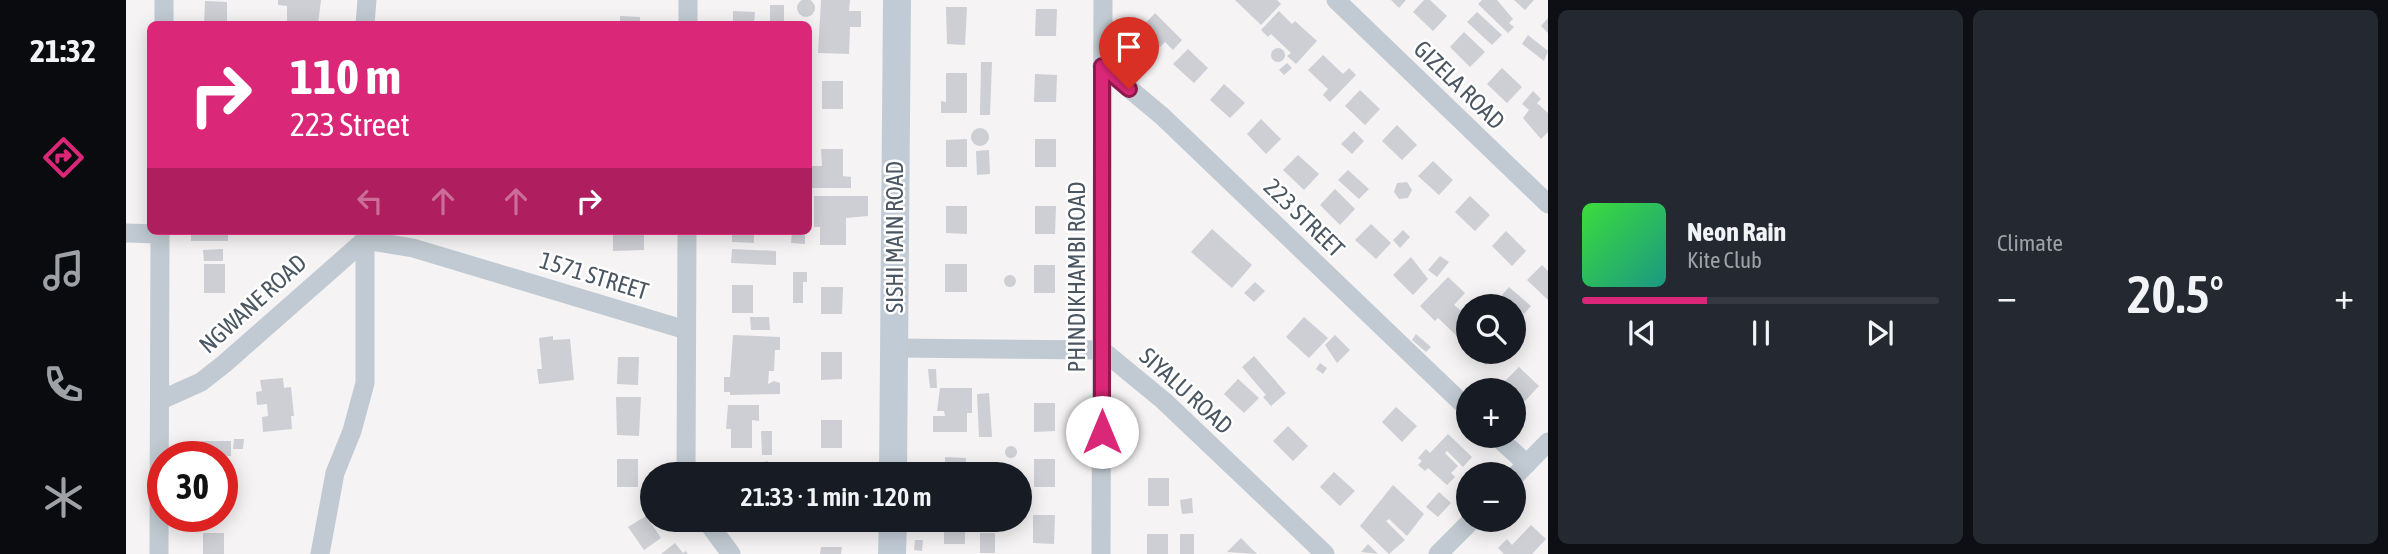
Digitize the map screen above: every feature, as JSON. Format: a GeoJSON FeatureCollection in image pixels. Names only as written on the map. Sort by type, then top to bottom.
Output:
{"type":"FeatureCollection","features":[{"type":"Feature","properties":{"kind":"street"},"geometry":{"type":"LineString","coordinates":[[164,0],[164,21]]}},
{"type":"Feature","properties":{"kind":"street"},"geometry":{"type":"LineString","coordinates":[[366,21],[367,0]]}},
{"type":"Feature","properties":{"kind":"street"},"geometry":{"type":"LineString","coordinates":[[688,0],[688,21]]}},
{"type":"Feature","properties":{"kind":"street","name":"SISHI MAIN ROAD"},"geometry":{"type":"LineString","coordinates":[[893,462],[897,0]]}},
{"type":"Feature","properties":{"kind":"street","name":"PHINDIKHAMBI ROAD"},"geometry":{"type":"LineString","coordinates":[[1101,554],[1103,0]]}},
{"type":"Feature","properties":{"kind":"street","name":"GIZELA ROAD"},"geometry":{"type":"LineString","coordinates":[[1336,0],[1548,205]]}},
{"type":"Feature","properties":{"kind":"street","name":"223 STREET"},"geometry":{"type":"LineString","coordinates":[[1102,66],[1172,125],[1456,397]]}},
{"type":"Feature","properties":{"kind":"street"},"geometry":{"type":"LineString","coordinates":[[126,233],[147,232]]}},
{"type":"Feature","properties":{"kind":"street"},"geometry":{"type":"LineString","coordinates":[[159,554],[160,235]]}},
{"type":"Feature","properties":{"kind":"street"},"geometry":{"type":"LineString","coordinates":[[320,554],[335,472],[352,431],[365,383],[365,235]]}},
{"type":"Feature","properties":{"kind":"street","name":"1571 STREET"},"geometry":{"type":"LineString","coordinates":[[365,235],[686,330]]}},
{"type":"Feature","properties":{"kind":"street","name":"NGWANE ROAD"},"geometry":{"type":"LineString","coordinates":[[161,400],[201,382],[365,235]]}},
{"type":"Feature","properties":{"kind":"street"},"geometry":{"type":"LineString","coordinates":[[686,462],[687,235]]}},
{"type":"Feature","properties":{"kind":"street","name":"SIYALU ROAD"},"geometry":{"type":"LineString","coordinates":[[895,348],[1102,350],[1164,401],[1325,554]]}},
{"type":"Feature","properties":{"kind":"street"},"geometry":{"type":"LineString","coordinates":[[1526,465],[1548,442]]}},
{"type":"Feature","properties":{"kind":"street"},"geometry":{"type":"LineString","coordinates":[[714,532],[730,554]]}},
{"type":"Feature","properties":{"kind":"street"},"geometry":{"type":"LineString","coordinates":[[892,532],[892,554]]}},
{"type":"Feature","properties":{"kind":"street"},"geometry":{"type":"LineString","coordinates":[[1438,554],[1460,532]]}},
{"type":"Feature","properties":{"kind":"building"},"geometry":{"type":"Polygon","coordinates":[[[806,-1],[812,2],[815,8],[812,14],[806,17],[800,14],[797,8],[800,2],[806,-1]]]}},
{"type":"Feature","properties":{"kind":"building"},"geometry":{"type":"Polygon","coordinates":[[[278,0],[321,0],[318,21],[287,21],[287,6],[278,5],[278,0]]]}},
{"type":"Feature","properties":{"kind":"building"},"geometry":{"type":"Polygon","coordinates":[[[821,0],[850,0],[849,11],[861,11],[861,27],[850,27],[849,54],[818,53],[821,0]]]}},
{"type":"Feature","properties":{"kind":"building"},"geometry":{"type":"Polygon","coordinates":[[[1235,0],[1277,0],[1281,4],[1261,25],[1235,0]]]}},
{"type":"Feature","properties":{"kind":"building"},"geometry":{"type":"Polygon","coordinates":[[[1391,0],[1406,0],[1399,8],[1391,0]]]}},
{"type":"Feature","properties":{"kind":"building"},"geometry":{"type":"Polygon","coordinates":[[[1424,0],[1430,0],[1447,16],[1433,31],[1413,12],[1424,0]]]}},
{"type":"Feature","properties":{"kind":"building"},"geometry":{"type":"Polygon","coordinates":[[[1482,0],[1497,0],[1513,19],[1509,23],[1514,27],[1508,33],[1478,4],[1482,0]]]}},
{"type":"Feature","properties":{"kind":"building"},"geometry":{"type":"Polygon","coordinates":[[[1514,0],[1534,0],[1525,10],[1514,0]]]}},
{"type":"Feature","properties":{"kind":"building"},"geometry":{"type":"Polygon","coordinates":[[[205,1],[227,2],[227,21],[204,21],[205,1]]]}},
{"type":"Feature","properties":{"kind":"building"},"geometry":{"type":"Polygon","coordinates":[[[770,5],[784,5],[784,21],[770,21],[770,5]]]}},
{"type":"Feature","properties":{"kind":"building"},"geometry":{"type":"Polygon","coordinates":[[[946,7],[967,7],[965,45],[947,44],[946,7]]]}},
{"type":"Feature","properties":{"kind":"building"},"geometry":{"type":"Polygon","coordinates":[[[1036,9],[1057,9],[1056,36],[1035,36],[1036,9]]]}},
{"type":"Feature","properties":{"kind":"building"},"geometry":{"type":"Polygon","coordinates":[[[733,11],[755,12],[754,21],[733,21],[733,11]]]}},
{"type":"Feature","properties":{"kind":"building"},"geometry":{"type":"Polygon","coordinates":[[[1279,11],[1292,24],[1295,21],[1317,41],[1296,64],[1287,56],[1291,53],[1271,34],[1268,37],[1261,30],[1279,11]]]}},
{"type":"Feature","properties":{"kind":"building"},"geometry":{"type":"Polygon","coordinates":[[[1477,12],[1502,35],[1492,45],[1467,22],[1477,12]]]}},
{"type":"Feature","properties":{"kind":"building"},"geometry":{"type":"Polygon","coordinates":[[[1155,13],[1182,40],[1173,50],[1165,42],[1160,47],[1141,28],[1155,13]]]}},
{"type":"Feature","properties":{"kind":"building"},"geometry":{"type":"Polygon","coordinates":[[[620,16],[640,17],[640,21],[620,21],[620,16]]]}},
{"type":"Feature","properties":{"kind":"building"},"geometry":{"type":"Polygon","coordinates":[[[1548,18],[1548,33],[1541,26],[1548,18]]]}},
{"type":"Feature","properties":{"kind":"building"},"geometry":{"type":"Polygon","coordinates":[[[1464,32],[1485,52],[1470,67],[1450,47],[1464,32]]]}},
{"type":"Feature","properties":{"kind":"building"},"geometry":{"type":"Polygon","coordinates":[[[1528,35],[1548,51],[1544,61],[1522,44],[1528,35]]]}},
{"type":"Feature","properties":{"kind":"building"},"geometry":{"type":"Polygon","coordinates":[[[1275,48],[1281,48],[1285,55],[1281,62],[1275,62],[1271,58],[1271,52],[1275,48]]]}},
{"type":"Feature","properties":{"kind":"building"},"geometry":{"type":"Polygon","coordinates":[[[1188,49],[1208,68],[1194,83],[1173,64],[1188,49]]]}},
{"type":"Feature","properties":{"kind":"building"},"geometry":{"type":"Polygon","coordinates":[[[1323,55],[1343,74],[1349,68],[1356,75],[1330,102],[1323,95],[1328,89],[1308,70],[1323,55]]]}},
{"type":"Feature","properties":{"kind":"building"},"geometry":{"type":"Polygon","coordinates":[[[981,62],[992,62],[990,115],[980,115],[981,62]]]}},
{"type":"Feature","properties":{"kind":"building"},"geometry":{"type":"Polygon","coordinates":[[[1287,63],[1292,68],[1284,75],[1279,70],[1287,63]]]}},
{"type":"Feature","properties":{"kind":"building"},"geometry":{"type":"Polygon","coordinates":[[[1502,68],[1522,87],[1507,103],[1487,84],[1502,68]]]}},
{"type":"Feature","properties":{"kind":"building"},"geometry":{"type":"Polygon","coordinates":[[[946,73],[967,73],[967,113],[941,113],[941,101],[946,102],[946,73]]]}},
{"type":"Feature","properties":{"kind":"building"},"geometry":{"type":"Polygon","coordinates":[[[1035,74],[1057,75],[1056,102],[1034,102],[1035,74]]]}},
{"type":"Feature","properties":{"kind":"building"},"geometry":{"type":"Polygon","coordinates":[[[822,81],[843,81],[843,109],[822,109],[822,81]]]}},
{"type":"Feature","properties":{"kind":"building"},"geometry":{"type":"Polygon","coordinates":[[[1224,84],[1245,103],[1230,118],[1210,100],[1224,84]]]}},
{"type":"Feature","properties":{"kind":"building"},"geometry":{"type":"Polygon","coordinates":[[[1360,90],[1380,109],[1365,125],[1345,106],[1360,90]]]}},
{"type":"Feature","properties":{"kind":"building"},"geometry":{"type":"Polygon","coordinates":[[[1533,91],[1541,99],[1537,103],[1548,113],[1548,132],[1541,139],[1523,118],[1529,110],[1522,104],[1533,91]]]}},
{"type":"Feature","properties":{"kind":"building"},"geometry":{"type":"Polygon","coordinates":[[[1261,119],[1281,139],[1266,154],[1247,134],[1261,119]]]}},
{"type":"Feature","properties":{"kind":"building"},"geometry":{"type":"Polygon","coordinates":[[[1397,125],[1417,145],[1402,160],[1382,141],[1397,125]]]}},
{"type":"Feature","properties":{"kind":"building"},"geometry":{"type":"Polygon","coordinates":[[[980,128],[986,131],[989,137],[986,143],[980,146],[974,143],[971,137],[974,131],[980,128]]]}},
{"type":"Feature","properties":{"kind":"building"},"geometry":{"type":"Polygon","coordinates":[[[1354,131],[1364,141],[1352,154],[1341,144],[1354,131]]]}},
{"type":"Feature","properties":{"kind":"building"},"geometry":{"type":"Polygon","coordinates":[[[967,139],[967,167],[946,167],[946,140],[967,139]]]}},
{"type":"Feature","properties":{"kind":"building"},"geometry":{"type":"Polygon","coordinates":[[[1035,139],[1056,139],[1056,167],[1035,167],[1035,139]]]}},
{"type":"Feature","properties":{"kind":"building"},"geometry":{"type":"Polygon","coordinates":[[[821,149],[843,149],[843,176],[851,177],[851,188],[812,188],[812,166],[822,166],[821,149]]]}},
{"type":"Feature","properties":{"kind":"building"},"geometry":{"type":"Polygon","coordinates":[[[989,150],[990,174],[977,175],[976,151],[989,150]]]}},
{"type":"Feature","properties":{"kind":"building"},"geometry":{"type":"Polygon","coordinates":[[[1298,155],[1319,174],[1304,190],[1283,170],[1298,155]]]}},
{"type":"Feature","properties":{"kind":"building"},"geometry":{"type":"Polygon","coordinates":[[[1433,161],[1453,180],[1439,195],[1418,176],[1433,161]]]}},
{"type":"Feature","properties":{"kind":"building"},"geometry":{"type":"Polygon","coordinates":[[[1348,170],[1369,189],[1359,199],[1338,180],[1348,170]]]}},
{"type":"Feature","properties":{"kind":"building"},"geometry":{"type":"Polygon","coordinates":[[[1407,182],[1412,190],[1408,198],[1399,199],[1394,192],[1397,183],[1407,182]]]}},
{"type":"Feature","properties":{"kind":"building"},"geometry":{"type":"Polygon","coordinates":[[[1335,189],[1355,209],[1340,225],[1320,205],[1335,189]]]}},
{"type":"Feature","properties":{"kind":"building"},"geometry":{"type":"Polygon","coordinates":[[[814,196],[868,196],[868,216],[846,218],[846,245],[820,245],[820,227],[814,227],[814,196]]]}},
{"type":"Feature","properties":{"kind":"building"},"geometry":{"type":"Polygon","coordinates":[[[1470,196],[1490,215],[1475,231],[1455,212],[1470,196]]]}},
{"type":"Feature","properties":{"kind":"building"},"geometry":{"type":"Polygon","coordinates":[[[946,206],[967,206],[967,234],[946,233],[946,206]]]}},
{"type":"Feature","properties":{"kind":"building"},"geometry":{"type":"Polygon","coordinates":[[[1035,206],[1056,206],[1055,234],[1035,234],[1035,206]]]}},
{"type":"Feature","properties":{"kind":"building"},"geometry":{"type":"Polygon","coordinates":[[[1371,224],[1391,243],[1376,259],[1355,240],[1371,224]]]}},
{"type":"Feature","properties":{"kind":"building"},"geometry":{"type":"Polygon","coordinates":[[[1212,229],[1252,265],[1232,288],[1191,252],[1212,229]]]}},
{"type":"Feature","properties":{"kind":"building"},"geometry":{"type":"Polygon","coordinates":[[[1403,230],[1410,237],[1400,248],[1393,240],[1403,230]]]}},
{"type":"Feature","properties":{"kind":"building"},"geometry":{"type":"Polygon","coordinates":[[[1506,231],[1526,251],[1512,266],[1492,246],[1506,231]]]}},
{"type":"Feature","properties":{"kind":"building"},"geometry":{"type":"Polygon","coordinates":[[[191,235],[228,235],[228,241],[191,241],[191,235]]]}},
{"type":"Feature","properties":{"kind":"building"},"geometry":{"type":"Polygon","coordinates":[[[613,235],[644,235],[644,250],[613,251],[613,235]]]}},
{"type":"Feature","properties":{"kind":"building"},"geometry":{"type":"Polygon","coordinates":[[[732,235],[754,235],[754,243],[732,242],[732,235]]]}},
{"type":"Feature","properties":{"kind":"building"},"geometry":{"type":"Polygon","coordinates":[[[792,235],[805,235],[805,244],[791,243],[792,235]]]}},
{"type":"Feature","properties":{"kind":"building"},"geometry":{"type":"Polygon","coordinates":[[[223,249],[223,261],[204,261],[203,250],[223,249]]]}},
{"type":"Feature","properties":{"kind":"building"},"geometry":{"type":"Polygon","coordinates":[[[732,249],[776,251],[776,265],[731,263],[732,249]]]}},
{"type":"Feature","properties":{"kind":"building"},"geometry":{"type":"Polygon","coordinates":[[[1440,256],[1449,262],[1437,277],[1428,270],[1440,256]]]}},
{"type":"Feature","properties":{"kind":"building"},"geometry":{"type":"Polygon","coordinates":[[[1411,257],[1428,279],[1413,295],[1393,275],[1411,257]]]}},
{"type":"Feature","properties":{"kind":"building"},"geometry":{"type":"Polygon","coordinates":[[[204,264],[225,264],[225,293],[204,293],[204,264]]]}},
{"type":"Feature","properties":{"kind":"building"},"geometry":{"type":"Polygon","coordinates":[[[945,264],[967,264],[967,292],[945,292],[945,264]]]}},
{"type":"Feature","properties":{"kind":"building"},"geometry":{"type":"Polygon","coordinates":[[[1034,265],[1055,265],[1055,293],[1034,293],[1034,265]]]}},
{"type":"Feature","properties":{"kind":"building"},"geometry":{"type":"Polygon","coordinates":[[[1542,265],[1548,271],[1548,300],[1527,280],[1542,265]]]}},
{"type":"Feature","properties":{"kind":"building"},"geometry":{"type":"Polygon","coordinates":[[[793,272],[807,272],[807,282],[803,282],[803,303],[793,303],[793,272]]]}},
{"type":"Feature","properties":{"kind":"building"},"geometry":{"type":"Polygon","coordinates":[[[1010,275],[1016,281],[1010,287],[1004,281],[1010,275]]]}},
{"type":"Feature","properties":{"kind":"building"},"geometry":{"type":"Polygon","coordinates":[[[1448,277],[1465,293],[1456,294],[1456,335],[1438,318],[1435,321],[1420,306],[1448,277]]]}},
{"type":"Feature","properties":{"kind":"building"},"geometry":{"type":"Polygon","coordinates":[[[1255,282],[1265,291],[1254,302],[1244,293],[1255,282]]]}},
{"type":"Feature","properties":{"kind":"building"},"geometry":{"type":"Polygon","coordinates":[[[732,285],[753,285],[753,313],[732,313],[732,285]]]}},
{"type":"Feature","properties":{"kind":"building"},"geometry":{"type":"Polygon","coordinates":[[[821,287],[843,287],[842,314],[821,314],[821,287]]]}},
{"type":"Feature","properties":{"kind":"building"},"geometry":{"type":"Polygon","coordinates":[[[1509,287],[1517,294],[1503,294],[1509,287]]]}},
{"type":"Feature","properties":{"kind":"building"},"geometry":{"type":"Polygon","coordinates":[[[750,317],[769,317],[770,330],[751,330],[750,317]]]}},
{"type":"Feature","properties":{"kind":"building"},"geometry":{"type":"Polygon","coordinates":[[[1304,317],[1328,338],[1309,358],[1286,337],[1304,317]]]}},
{"type":"Feature","properties":{"kind":"building"},"geometry":{"type":"Polygon","coordinates":[[[1416,334],[1431,347],[1426,352],[1412,340],[1416,334]]]}},
{"type":"Feature","properties":{"kind":"building"},"geometry":{"type":"Polygon","coordinates":[[[733,335],[780,337],[780,350],[775,350],[774,371],[769,371],[768,384],[774,381],[780,383],[780,394],[730,395],[730,392],[724,392],[724,377],[730,377],[733,335]]]}},
{"type":"Feature","properties":{"kind":"building"},"geometry":{"type":"Polygon","coordinates":[[[1335,335],[1350,350],[1337,363],[1325,345],[1335,335]]]}},
{"type":"Feature","properties":{"kind":"building"},"geometry":{"type":"Polygon","coordinates":[[[553,336],[553,340],[570,339],[574,380],[539,384],[537,369],[542,369],[539,338],[553,336]]]}},
{"type":"Feature","properties":{"kind":"building"},"geometry":{"type":"Polygon","coordinates":[[[821,352],[842,352],[842,379],[821,380],[821,352]]]}},
{"type":"Feature","properties":{"kind":"building"},"geometry":{"type":"Polygon","coordinates":[[[1254,356],[1286,393],[1271,406],[1263,397],[1266,395],[1242,367],[1254,356]]]}},
{"type":"Feature","properties":{"kind":"building"},"geometry":{"type":"Polygon","coordinates":[[[618,357],[639,357],[638,385],[617,384],[618,357]]]}},
{"type":"Feature","properties":{"kind":"building"},"geometry":{"type":"Polygon","coordinates":[[[1320,363],[1327,368],[1323,374],[1316,369],[1320,363]]]}},
{"type":"Feature","properties":{"kind":"building"},"geometry":{"type":"Polygon","coordinates":[[[1519,367],[1539,386],[1526,400],[1526,378],[1508,378],[1519,367]]]}},
{"type":"Feature","properties":{"kind":"building"},"geometry":{"type":"Polygon","coordinates":[[[928,369],[936,369],[937,388],[930,388],[928,369]]]}},
{"type":"Feature","properties":{"kind":"building"},"geometry":{"type":"Polygon","coordinates":[[[283,378],[284,388],[291,387],[294,416],[291,416],[292,429],[263,432],[262,417],[268,416],[267,404],[257,405],[256,392],[262,391],[260,380],[283,378]]]}},
{"type":"Feature","properties":{"kind":"building"},"geometry":{"type":"Polygon","coordinates":[[[1238,379],[1259,398],[1244,413],[1224,394],[1238,379]]]}},
{"type":"Feature","properties":{"kind":"building"},"geometry":{"type":"Polygon","coordinates":[[[940,388],[972,388],[972,413],[967,413],[967,432],[933,432],[933,416],[945,416],[944,411],[937,411],[940,388]]]}},
{"type":"Feature","properties":{"kind":"building"},"geometry":{"type":"Polygon","coordinates":[[[989,393],[992,437],[979,437],[977,394],[989,393]]]}},
{"type":"Feature","properties":{"kind":"building"},"geometry":{"type":"Polygon","coordinates":[[[616,397],[641,397],[639,436],[617,435],[616,397]]]}},
{"type":"Feature","properties":{"kind":"building"},"geometry":{"type":"Polygon","coordinates":[[[1034,403],[1055,403],[1055,431],[1034,432],[1034,403]]]}},
{"type":"Feature","properties":{"kind":"building"},"geometry":{"type":"Polygon","coordinates":[[[728,405],[759,405],[759,421],[752,420],[752,448],[731,448],[731,429],[726,429],[728,405]]]}},
{"type":"Feature","properties":{"kind":"building"},"geometry":{"type":"Polygon","coordinates":[[[1396,407],[1417,426],[1402,442],[1382,422],[1396,407]]]}},
{"type":"Feature","properties":{"kind":"building"},"geometry":{"type":"Polygon","coordinates":[[[821,420],[842,420],[842,448],[821,448],[821,420]]]}},
{"type":"Feature","properties":{"kind":"building"},"geometry":{"type":"Polygon","coordinates":[[[1288,426],[1308,446],[1293,461],[1273,441],[1288,426]]]}},
{"type":"Feature","properties":{"kind":"building"},"geometry":{"type":"Polygon","coordinates":[[[761,431],[772,431],[772,455],[762,455],[761,431]]]}},
{"type":"Feature","properties":{"kind":"building"},"geometry":{"type":"Polygon","coordinates":[[[1448,434],[1456,442],[1456,448],[1463,448],[1472,457],[1468,462],[1458,462],[1447,451],[1445,453],[1456,464],[1451,473],[1455,477],[1447,485],[1428,468],[1425,471],[1418,465],[1422,461],[1418,458],[1426,449],[1430,453],[1448,434]]]}},
{"type":"Feature","properties":{"kind":"building"},"geometry":{"type":"Polygon","coordinates":[[[244,439],[243,449],[238,449],[238,441],[234,441],[244,439]]]}},
{"type":"Feature","properties":{"kind":"building"},"geometry":{"type":"Polygon","coordinates":[[[1011,446],[1017,452],[1011,458],[1005,452],[1011,446]]]}},
{"type":"Feature","properties":{"kind":"building"},"geometry":{"type":"Polygon","coordinates":[[[945,457],[966,458],[966,462],[945,462],[945,457]]]}},
{"type":"Feature","properties":{"kind":"building"},"geometry":{"type":"Polygon","coordinates":[[[617,459],[638,459],[638,487],[617,487],[617,459]]]}},
{"type":"Feature","properties":{"kind":"building"},"geometry":{"type":"Polygon","coordinates":[[[1034,459],[1055,459],[1055,487],[1034,487],[1034,459]]]}},
{"type":"Feature","properties":{"kind":"building"},"geometry":{"type":"Polygon","coordinates":[[[1334,472],[1355,491],[1340,506],[1320,487],[1334,472]]]}},
{"type":"Feature","properties":{"kind":"building"},"geometry":{"type":"Polygon","coordinates":[[[1148,478],[1169,478],[1169,506],[1148,506],[1148,478]]]}},
{"type":"Feature","properties":{"kind":"building"},"geometry":{"type":"Polygon","coordinates":[[[1393,485],[1424,514],[1407,536],[1389,519],[1386,521],[1405,540],[1389,554],[1360,526],[1393,485]]]}},
{"type":"Feature","properties":{"kind":"building"},"geometry":{"type":"Polygon","coordinates":[[[1439,492],[1451,503],[1438,517],[1426,507],[1439,492]]]}},
{"type":"Feature","properties":{"kind":"building"},"geometry":{"type":"Polygon","coordinates":[[[1192,498],[1193,513],[1182,514],[1180,500],[1192,498]]]}},
{"type":"Feature","properties":{"kind":"building"},"geometry":{"type":"Polygon","coordinates":[[[1033,515],[1055,515],[1054,544],[1033,543],[1033,515]]]}},
{"type":"Feature","properties":{"kind":"building"},"geometry":{"type":"Polygon","coordinates":[[[640,520],[640,532],[657,532],[661,538],[644,550],[628,527],[640,520]]]}},
{"type":"Feature","properties":{"kind":"building"},"geometry":{"type":"Polygon","coordinates":[[[1531,525],[1546,539],[1532,554],[1504,554],[1498,548],[1507,539],[1512,545],[1531,525]]]}},
{"type":"Feature","properties":{"kind":"building"},"geometry":{"type":"Polygon","coordinates":[[[944,532],[965,532],[965,544],[944,544],[944,532]]]}},
{"type":"Feature","properties":{"kind":"building"},"geometry":{"type":"Polygon","coordinates":[[[203,533],[224,533],[224,554],[203,554],[203,533]]]}},
{"type":"Feature","properties":{"kind":"building"},"geometry":{"type":"Polygon","coordinates":[[[980,533],[995,533],[995,553],[980,553],[980,533]]]}},
{"type":"Feature","properties":{"kind":"building"},"geometry":{"type":"Polygon","coordinates":[[[1147,534],[1168,534],[1168,554],[1147,554],[1147,534]]]}},
{"type":"Feature","properties":{"kind":"building"},"geometry":{"type":"Polygon","coordinates":[[[1180,534],[1194,534],[1194,554],[1180,554],[1180,534]]]}},
{"type":"Feature","properties":{"kind":"building"},"geometry":{"type":"Polygon","coordinates":[[[1241,538],[1257,554],[1227,552],[1241,538]]]}},
{"type":"Feature","properties":{"kind":"building"},"geometry":{"type":"Polygon","coordinates":[[[915,540],[923,540],[922,551],[914,550],[915,540]]]}},
{"type":"Feature","properties":{"kind":"building"},"geometry":{"type":"Polygon","coordinates":[[[675,543],[683,553],[686,551],[688,554],[661,554],[675,543]]]}},
{"type":"Feature","properties":{"kind":"building"},"geometry":{"type":"Polygon","coordinates":[[[1368,544],[1378,554],[1361,552],[1368,544]]]}},
{"type":"Feature","properties":{"kind":"building"},"geometry":{"type":"Polygon","coordinates":[[[821,547],[842,547],[841,554],[820,554],[821,547]]]}},
{"type":"Feature","properties":{"kind":"route"},"geometry":{"type":"LineString","coordinates":[[1102,432],[1102,66],[1129,89]]}}]}
